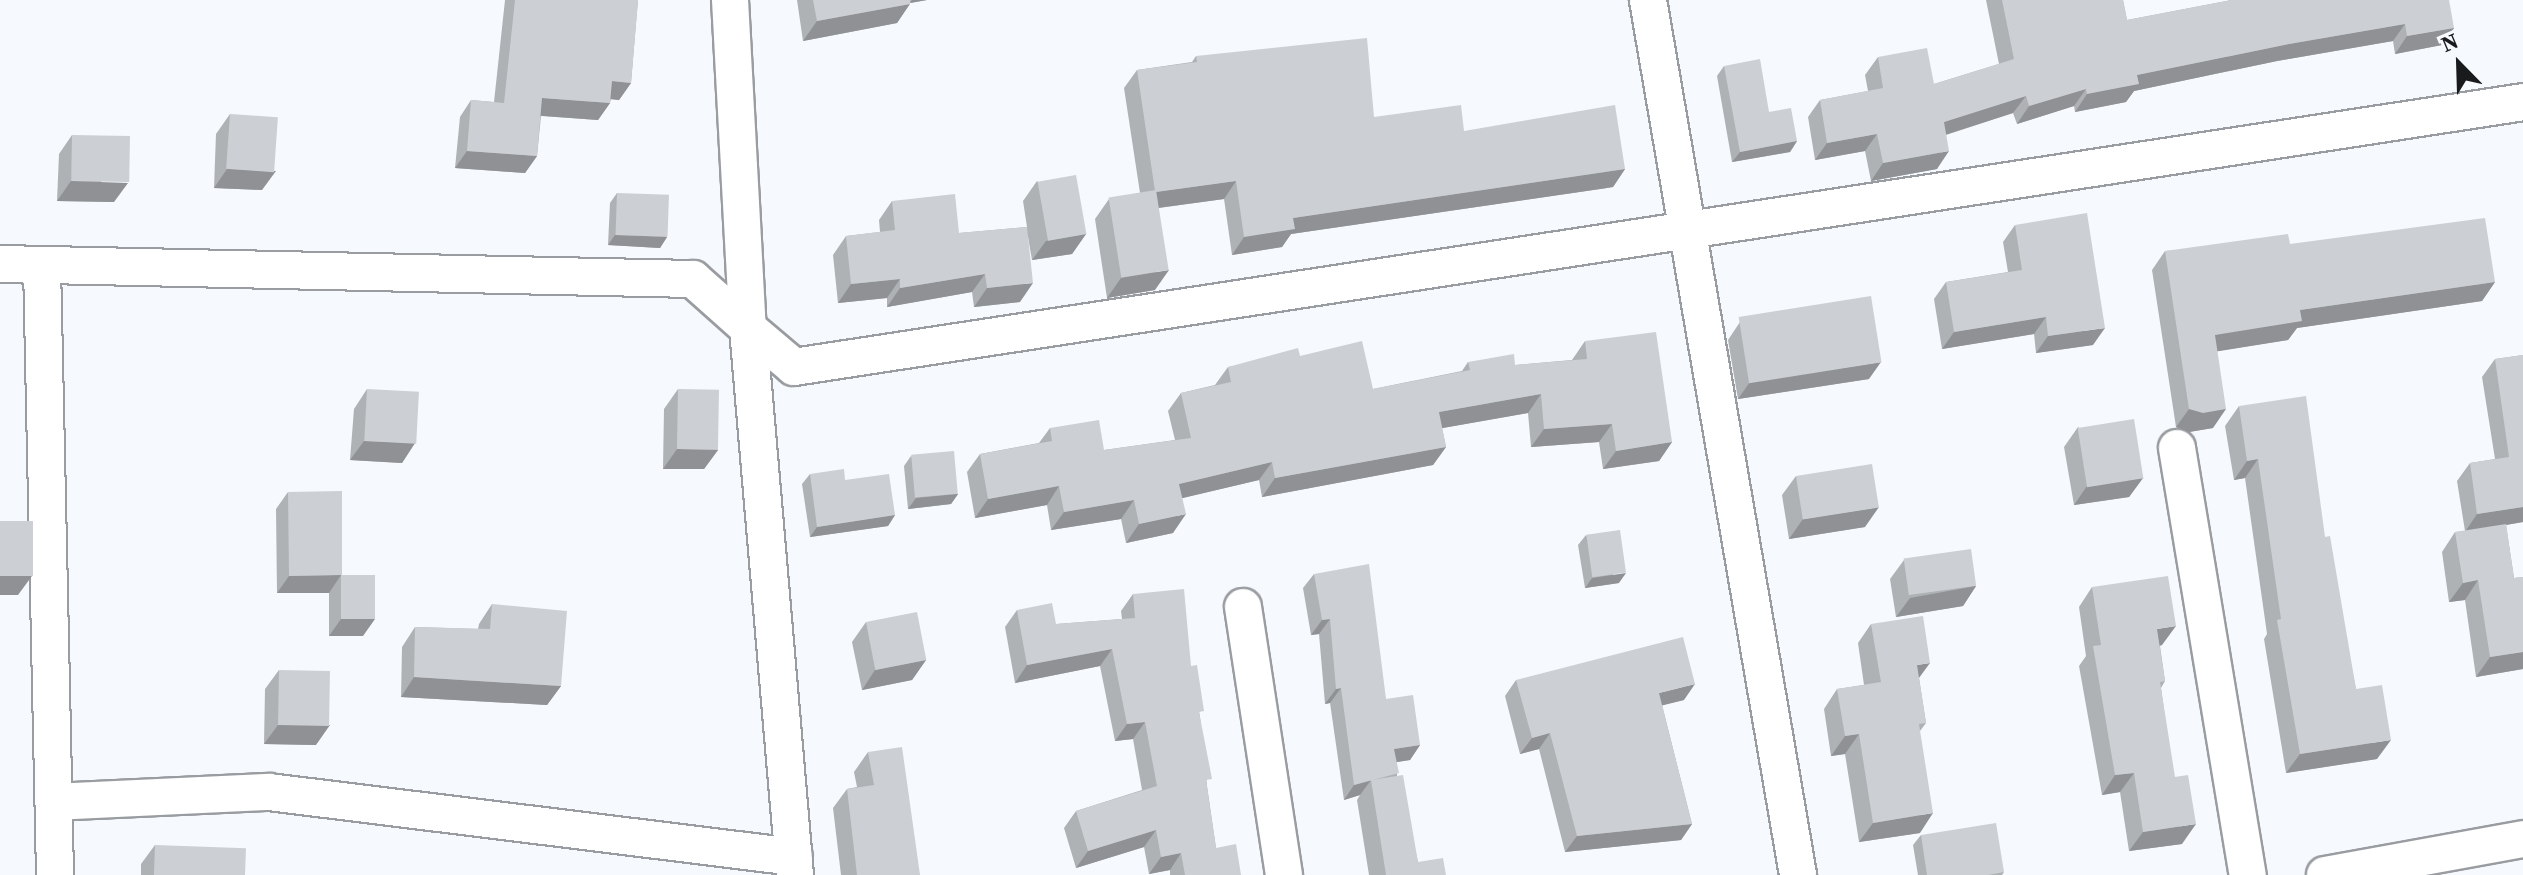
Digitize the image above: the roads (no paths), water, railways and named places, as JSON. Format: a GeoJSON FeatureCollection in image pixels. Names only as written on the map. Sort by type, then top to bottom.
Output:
{"type":"FeatureCollection","features":[{"type":"Feature","properties":{"kind":"street"},"geometry":{"type":"LineString","coordinates":[[54,802],[269,792],[794,866],[748,328],[730,0]]}},
{"type":"Feature","properties":{"kind":"street"},"geometry":{"type":"LineString","coordinates":[[1648,0],[1798,875]]}},
{"type":"Feature","properties":{"kind":"street"},"geometry":{"type":"LineString","coordinates":[[0,264],[693,279],[794,367],[1688,234],[2523,102]]}},
{"type":"Feature","properties":{"kind":"street"},"geometry":{"type":"LineString","coordinates":[[42,265],[55,875]]}},
{"type":"Feature","properties":{"kind":"street"},"geometry":{"type":"LineString","coordinates":[[2177,448],[2248,875]]}},
{"type":"Feature","properties":{"kind":"street"},"geometry":{"type":"LineString","coordinates":[[1243,607],[1284,875]]}},
{"type":"Feature","properties":{"kind":"street"},"geometry":{"type":"LineString","coordinates":[[2325,875],[2523,839]]}}]}
